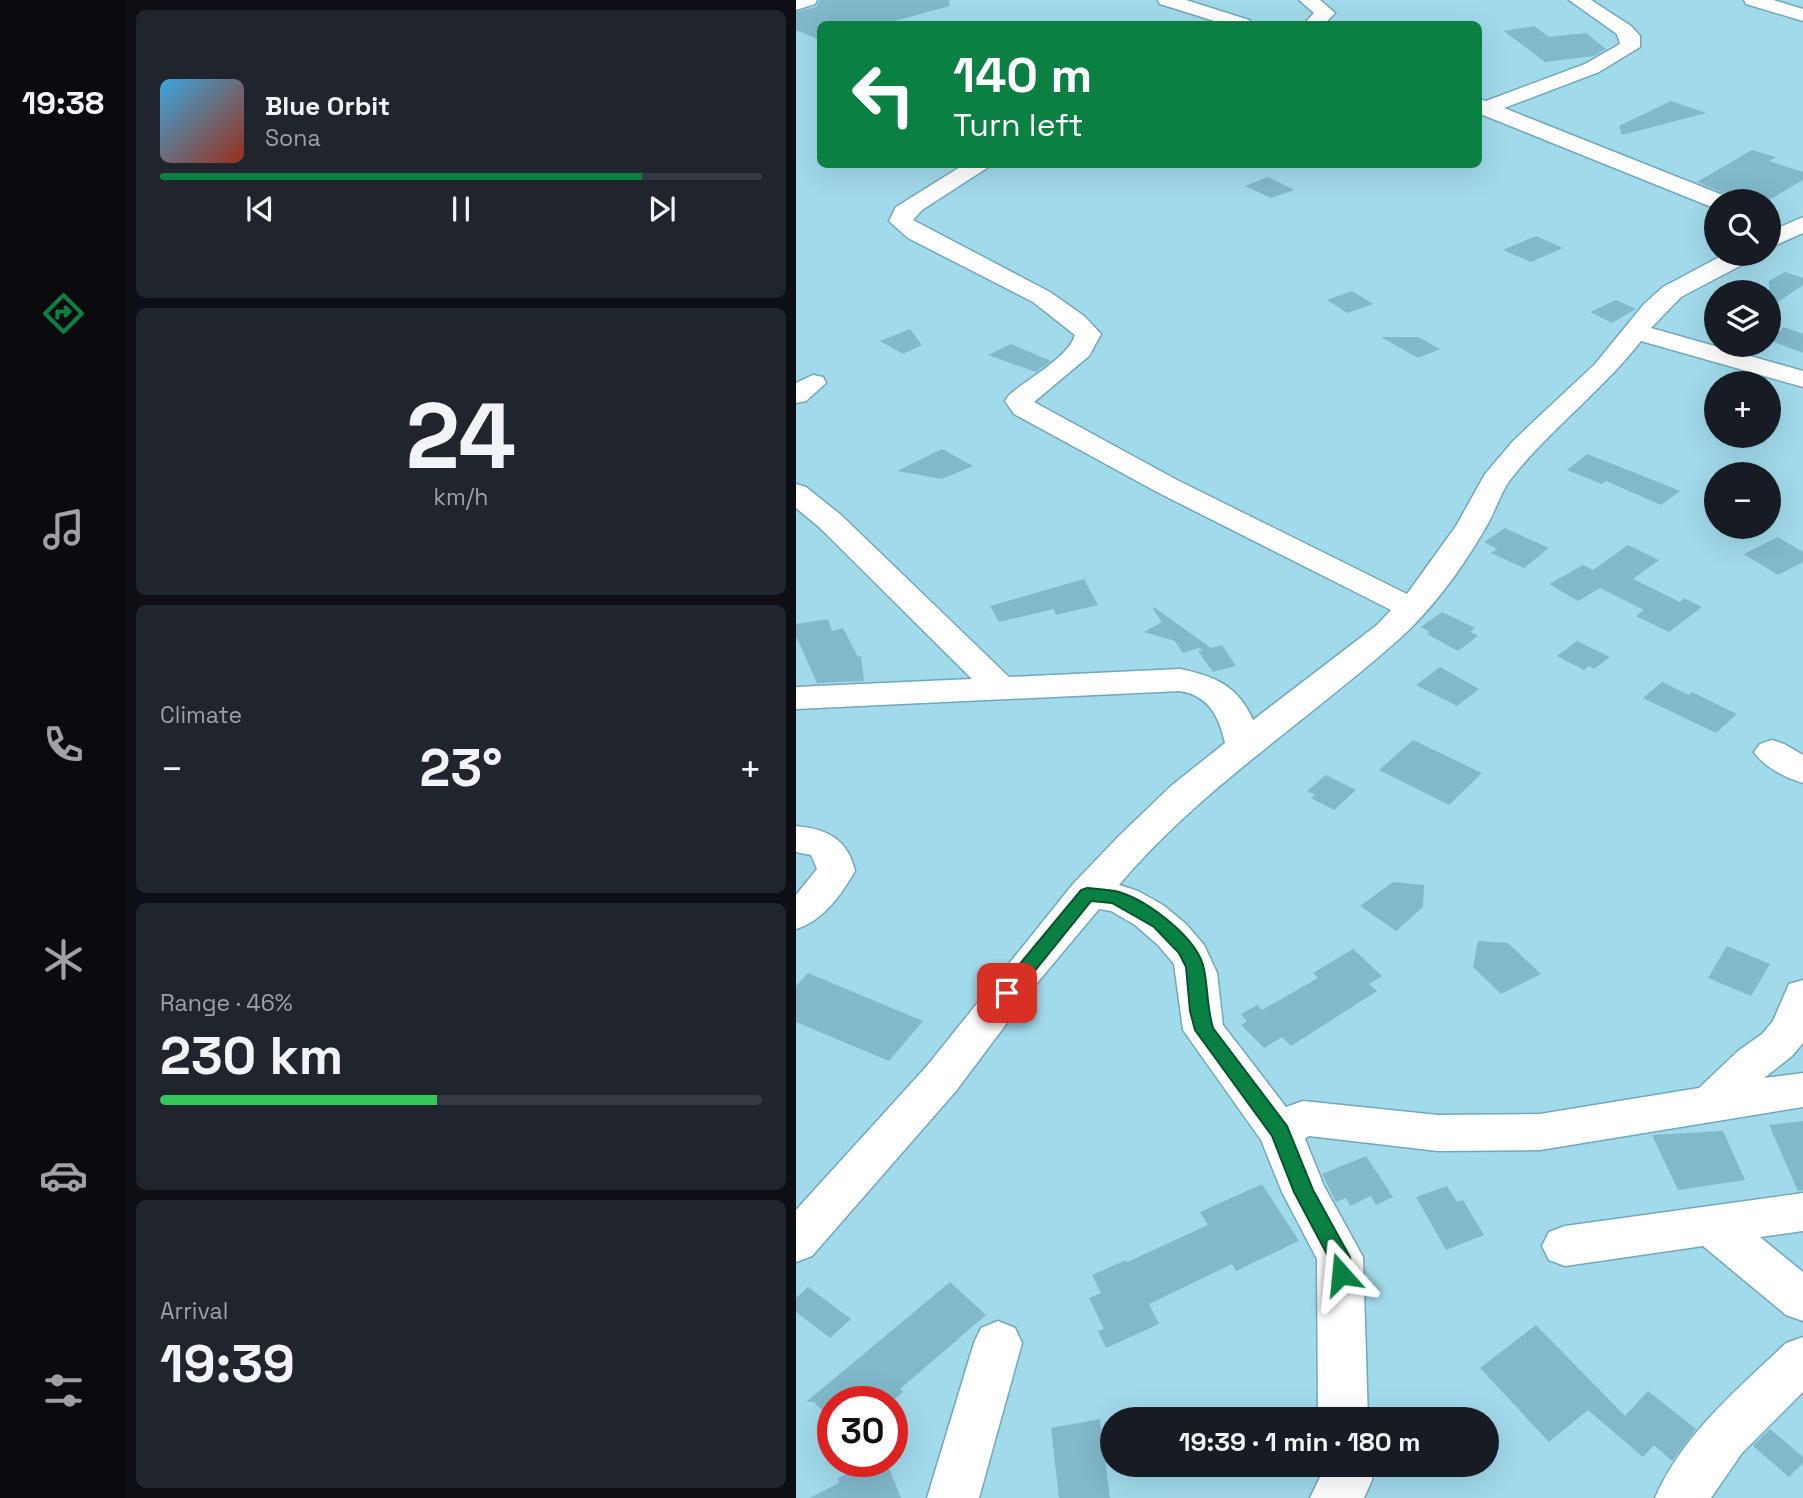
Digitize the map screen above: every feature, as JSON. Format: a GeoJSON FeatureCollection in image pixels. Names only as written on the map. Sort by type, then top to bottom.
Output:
{"type":"FeatureCollection","features":[{"type":"Feature","properties":{"kind":"street"},"geometry":{"type":"LineString","coordinates":[[796,4],[808,0]]}},
{"type":"Feature","properties":{"kind":"street"},"geometry":{"type":"LineString","coordinates":[[1168,0],[1233,21]]}},
{"type":"Feature","properties":{"kind":"street"},"geometry":{"type":"LineString","coordinates":[[1308,0],[1326,13],[1317,21]]}},
{"type":"Feature","properties":{"kind":"street"},"geometry":{"type":"LineString","coordinates":[[1482,106],[1592,68],[1630,47],[1630,36],[1624,30],[1578,0]]}},
{"type":"Feature","properties":{"kind":"street"},"geometry":{"type":"LineString","coordinates":[[1753,0],[1803,15]]}},
{"type":"Feature","properties":{"kind":"street"},"geometry":{"type":"LineString","coordinates":[[1482,106],[1704,196]]}},
{"type":"Feature","properties":{"kind":"street"},"geometry":{"type":"LineString","coordinates":[[975,168],[904,212],[901,221],[1056,307],[1088,334],[1089,341],[1079,353],[1019,401],[1024,408],[1166,486],[1411,608]]}},
{"type":"Feature","properties":{"kind":"street"},"geometry":{"type":"LineString","coordinates":[[796,1242],[941,1079],[1023,972],[1087,894],[1132,845],[1183,795],[1388,632],[1411,608],[1471,527],[1495,480],[1524,446],[1604,370],[1653,309],[1672,292],[1721,266]]}},
{"type":"Feature","properties":{"kind":"street"},"geometry":{"type":"LineString","coordinates":[[1635,331],[1803,379]]}},
{"type":"Feature","properties":{"kind":"street"},"geometry":{"type":"LineString","coordinates":[[796,493],[830,521],[1000,688]]}},
{"type":"Feature","properties":{"kind":"street"},"geometry":{"type":"LineString","coordinates":[[796,698],[1180,680],[1201,683],[1223,698],[1240,730],[1243,746]]}},
{"type":"Feature","properties":{"kind":"street"},"geometry":{"type":"LineString","coordinates":[[1772,752],[1803,771]]}},
{"type":"Feature","properties":{"kind":"street"},"geometry":{"type":"LineString","coordinates":[[796,839],[821,843],[834,855],[836,871],[810,904],[796,915]]}},
{"type":"Feature","properties":{"kind":"street"},"geometry":{"type":"LineString","coordinates":[[1087,894],[1116,898],[1133,906],[1160,923],[1186,949],[1195,967],[1199,1011],[1204,1030],[1280,1132],[1304,1192],[1340,1257],[1343,1407]]}},
{"type":"Feature","properties":{"kind":"street"},"geometry":{"type":"LineString","coordinates":[[1711,1103],[1753,1063],[1777,1045],[1791,1028],[1803,995]]}},
{"type":"Feature","properties":{"kind":"street"},"geometry":{"type":"LineString","coordinates":[[1280,1132],[1303,1118],[1438,1133],[1540,1132],[1803,1090]]}},
{"type":"Feature","properties":{"kind":"street"},"geometry":{"type":"LineString","coordinates":[[1565,1246],[1803,1212]]}},
{"type":"Feature","properties":{"kind":"street"},"geometry":{"type":"LineString","coordinates":[[1712,1226],[1803,1300]]}},
{"type":"Feature","properties":{"kind":"street"},"geometry":{"type":"LineString","coordinates":[[953,1498],[998,1343]]}},
{"type":"Feature","properties":{"kind":"street"},"geometry":{"type":"LineString","coordinates":[[1681,1498],[1724,1436],[1803,1359]]}},
{"type":"Feature","properties":{"kind":"street"},"geometry":{"type":"LineString","coordinates":[[1336,1498],[1346,1477]]}},
{"type":"Feature","properties":{"kind":"building"},"geometry":{"type":"Polygon","coordinates":[[[820,0],[949,0],[950,6],[894,21],[817,21],[817,39],[796,30],[796,12],[816,7],[820,0]]]}},
{"type":"Feature","properties":{"kind":"building"},"geometry":{"type":"Polygon","coordinates":[[[1534,26],[1549,37],[1586,33],[1606,49],[1594,56],[1545,62],[1504,31],[1534,26]]]}},
{"type":"Feature","properties":{"kind":"building"},"geometry":{"type":"Polygon","coordinates":[[[1671,101],[1706,113],[1622,135],[1619,126],[1671,101]]]}},
{"type":"Feature","properties":{"kind":"building"},"geometry":{"type":"Polygon","coordinates":[[[1752,150],[1776,157],[1769,161],[1803,172],[1803,180],[1781,193],[1781,189],[1714,189],[1697,182],[1752,150]]]}},
{"type":"Feature","properties":{"kind":"building"},"geometry":{"type":"Polygon","coordinates":[[[1268,177],[1294,190],[1271,198],[1245,186],[1268,177]]]}},
{"type":"Feature","properties":{"kind":"building"},"geometry":{"type":"Polygon","coordinates":[[[1536,236],[1563,248],[1531,262],[1503,250],[1536,236]]]}},
{"type":"Feature","properties":{"kind":"building"},"geometry":{"type":"Polygon","coordinates":[[[1785,272],[1803,278],[1803,285],[1781,300],[1781,280],[1771,280],[1785,272]]]}},
{"type":"Feature","properties":{"kind":"building"},"geometry":{"type":"Polygon","coordinates":[[[1352,291],[1373,304],[1347,313],[1327,300],[1352,291]]]}},
{"type":"Feature","properties":{"kind":"building"},"geometry":{"type":"Polygon","coordinates":[[[1616,300],[1636,309],[1612,323],[1590,312],[1616,300]]]}},
{"type":"Feature","properties":{"kind":"building"},"geometry":{"type":"Polygon","coordinates":[[[1784,327],[1803,334],[1803,353],[1781,345],[1781,330],[1784,327]]]}},
{"type":"Feature","properties":{"kind":"building"},"geometry":{"type":"Polygon","coordinates":[[[910,329],[922,345],[903,354],[880,341],[910,329]]]}},
{"type":"Feature","properties":{"kind":"building"},"geometry":{"type":"Polygon","coordinates":[[[1381,337],[1418,337],[1440,349],[1418,358],[1381,337]]]}},
{"type":"Feature","properties":{"kind":"building"},"geometry":{"type":"Polygon","coordinates":[[[1011,344],[1051,361],[1036,372],[988,355],[1011,344]]]}},
{"type":"Feature","properties":{"kind":"building"},"geometry":{"type":"Polygon","coordinates":[[[942,449],[973,466],[942,479],[897,471],[942,449]]]}},
{"type":"Feature","properties":{"kind":"building"},"geometry":{"type":"Polygon","coordinates":[[[1587,454],[1680,491],[1661,505],[1606,481],[1602,484],[1567,470],[1587,454]]]}},
{"type":"Feature","properties":{"kind":"building"},"geometry":{"type":"Polygon","coordinates":[[[1505,528],[1549,548],[1524,568],[1491,553],[1497,549],[1484,542],[1505,528]]]}},
{"type":"Feature","properties":{"kind":"building"},"geometry":{"type":"Polygon","coordinates":[[[1774,539],[1781,539],[1803,552],[1803,562],[1778,575],[1744,554],[1774,539]]]}},
{"type":"Feature","properties":{"kind":"building"},"geometry":{"type":"Polygon","coordinates":[[[1628,545],[1659,560],[1633,579],[1680,602],[1684,598],[1702,607],[1669,632],[1636,616],[1644,610],[1600,588],[1578,601],[1549,584],[1583,565],[1593,570],[1628,545]]]}},
{"type":"Feature","properties":{"kind":"building"},"geometry":{"type":"Polygon","coordinates":[[[1084,579],[1098,605],[1056,615],[1054,609],[999,622],[990,606],[1084,579]]]}},
{"type":"Feature","properties":{"kind":"building"},"geometry":{"type":"Polygon","coordinates":[[[1154,607],[1211,648],[1222,645],[1236,666],[1213,672],[1198,651],[1204,650],[1198,648],[1183,653],[1175,641],[1144,632],[1162,622],[1154,607]]]}},
{"type":"Feature","properties":{"kind":"building"},"geometry":{"type":"Polygon","coordinates":[[[1442,612],[1475,628],[1470,632],[1478,636],[1458,651],[1427,634],[1430,632],[1421,627],[1442,612]]]}},
{"type":"Feature","properties":{"kind":"building"},"geometry":{"type":"Polygon","coordinates":[[[828,619],[832,631],[843,628],[858,657],[861,656],[864,681],[817,683],[796,636],[796,624],[828,619]]]}},
{"type":"Feature","properties":{"kind":"building"},"geometry":{"type":"Polygon","coordinates":[[[1577,641],[1610,657],[1594,669],[1589,666],[1584,670],[1557,656],[1577,641]]]}},
{"type":"Feature","properties":{"kind":"building"},"geometry":{"type":"Polygon","coordinates":[[[1440,667],[1479,689],[1457,706],[1416,685],[1440,667]]]}},
{"type":"Feature","properties":{"kind":"building"},"geometry":{"type":"Polygon","coordinates":[[[1662,682],[1689,695],[1692,692],[1737,714],[1716,733],[1643,698],[1662,682]]]}},
{"type":"Feature","properties":{"kind":"building"},"geometry":{"type":"Polygon","coordinates":[[[1413,740],[1482,773],[1449,805],[1379,770],[1413,740]]]}},
{"type":"Feature","properties":{"kind":"building"},"geometry":{"type":"Polygon","coordinates":[[[1326,775],[1356,790],[1334,810],[1311,798],[1315,795],[1307,791],[1326,775]]]}},
{"type":"Feature","properties":{"kind":"building"},"geometry":{"type":"Polygon","coordinates":[[[1393,882],[1424,885],[1423,907],[1396,931],[1360,906],[1393,882]]]}},
{"type":"Feature","properties":{"kind":"building"},"geometry":{"type":"Polygon","coordinates":[[[1478,941],[1508,943],[1541,974],[1501,994],[1473,967],[1478,941]]]}},
{"type":"Feature","properties":{"kind":"building"},"geometry":{"type":"Polygon","coordinates":[[[1727,946],[1770,964],[1751,996],[1708,978],[1727,946]]]}},
{"type":"Feature","properties":{"kind":"building"},"geometry":{"type":"Polygon","coordinates":[[[1353,949],[1382,976],[1369,984],[1377,991],[1291,1046],[1282,1037],[1264,1048],[1241,1025],[1247,1021],[1241,1014],[1257,1005],[1262,1010],[1318,978],[1313,973],[1353,949]]]}},
{"type":"Feature","properties":{"kind":"building"},"geometry":{"type":"Polygon","coordinates":[[[808,973],[923,1021],[889,1061],[796,1022],[796,986],[808,973]]]}},
{"type":"Feature","properties":{"kind":"building"},"geometry":{"type":"Polygon","coordinates":[[[1803,1121],[1803,1190],[1798,1191],[1769,1125],[1803,1121]]]}},
{"type":"Feature","properties":{"kind":"building"},"geometry":{"type":"Polygon","coordinates":[[[1723,1131],[1745,1180],[1678,1190],[1652,1135],[1723,1131]]]}},
{"type":"Feature","properties":{"kind":"building"},"geometry":{"type":"Polygon","coordinates":[[[1366,1156],[1393,1197],[1376,1205],[1371,1196],[1350,1206],[1346,1198],[1336,1202],[1322,1174],[1366,1156]]]}},
{"type":"Feature","properties":{"kind":"building"},"geometry":{"type":"Polygon","coordinates":[[[1262,1184],[1299,1241],[1236,1271],[1232,1264],[1149,1304],[1159,1324],[1106,1348],[1098,1331],[1104,1329],[1089,1298],[1101,1293],[1092,1275],[1208,1225],[1200,1212],[1262,1184]]]}},
{"type":"Feature","properties":{"kind":"building"},"geometry":{"type":"Polygon","coordinates":[[[1447,1186],[1457,1202],[1463,1200],[1484,1235],[1446,1250],[1416,1197],[1447,1186]]]}},
{"type":"Feature","properties":{"kind":"building"},"geometry":{"type":"Polygon","coordinates":[[[950,1282],[986,1315],[903,1386],[825,1386],[950,1282]]]}},
{"type":"Feature","properties":{"kind":"building"},"geometry":{"type":"Polygon","coordinates":[[[808,1287],[851,1319],[830,1338],[796,1312],[796,1298],[808,1287]]]}},
{"type":"Feature","properties":{"kind":"building"},"geometry":{"type":"Polygon","coordinates":[[[1536,1325],[1625,1416],[1648,1391],[1696,1429],[1672,1461],[1654,1445],[1643,1457],[1588,1410],[1549,1442],[1480,1368],[1536,1325]]]}},
{"type":"Feature","properties":{"kind":"building"},"geometry":{"type":"Polygon","coordinates":[[[817,1393],[817,1405],[814,1402],[806,1402],[817,1393]]]}},
{"type":"Feature","properties":{"kind":"building"},"geometry":{"type":"Polygon","coordinates":[[[1100,1419],[1100,1477],[1107,1477],[1110,1498],[1059,1498],[1051,1428],[1100,1419]]]}},
{"type":"Feature","properties":{"kind":"building"},"geometry":{"type":"Polygon","coordinates":[[[1770,1429],[1803,1457],[1803,1463],[1789,1477],[1753,1446],[1770,1429]]]}},
{"type":"Feature","properties":{"kind":"building"},"geometry":{"type":"Polygon","coordinates":[[[892,1477],[901,1498],[809,1498],[839,1483],[838,1478],[892,1477]]]}},
{"type":"Feature","properties":{"kind":"route"},"geometry":{"type":"LineString","coordinates":[[1007,993],[1087,894],[1116,898],[1160,923],[1186,949],[1195,967],[1199,1011],[1204,1030],[1280,1132],[1304,1192],[1340,1257],[1341,1274]]}}]}
